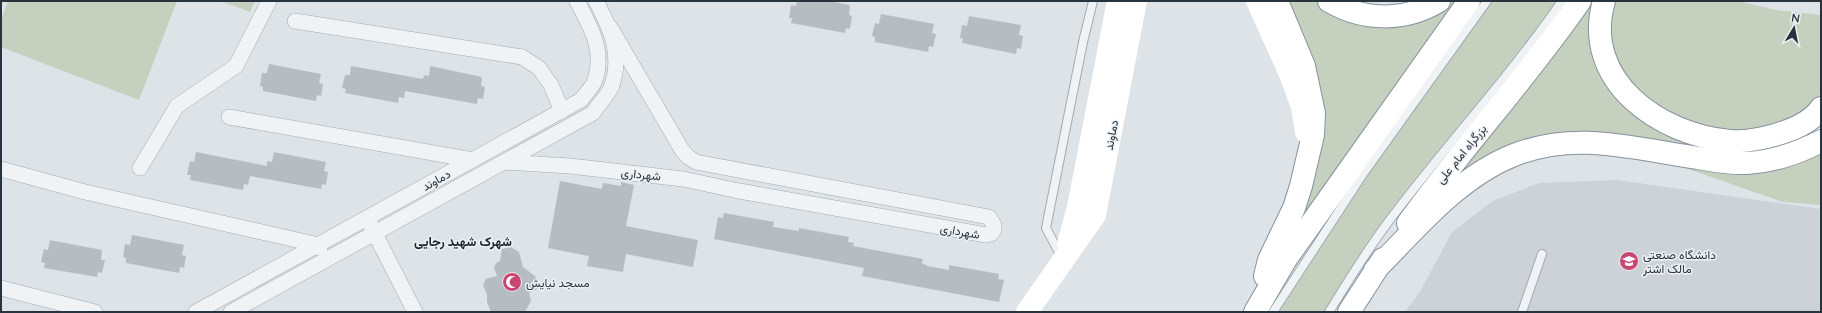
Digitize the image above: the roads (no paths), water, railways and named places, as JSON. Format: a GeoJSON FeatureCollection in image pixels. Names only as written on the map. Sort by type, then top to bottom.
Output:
{"type":"FeatureCollection","features":[{"type":"Feature","properties":{"kind":"main road","name":"دماوند"},"geometry":{"type":"LineString","coordinates":[[1064,260],[1078,207],[1118,1]]}},
{"type":"Feature","properties":{"kind":"main road","name":"دماوند"},"geometry":{"type":"LineString","coordinates":[[1027,312],[1095,215],[1136,1]]}},
{"type":"Feature","properties":{"kind":"main road"},"geometry":{"type":"LineString","coordinates":[[1256,1],[1290,74],[1302,107],[1309,154]]}},
{"type":"Feature","properties":{"kind":"main road"},"geometry":{"type":"LineString","coordinates":[[1255,312],[1269,260],[1294,208],[1301,186],[1313,135],[1314,113],[1304,66],[1277,1]]}},
{"type":"Feature","properties":{"kind":"main road"},"geometry":{"type":"LineString","coordinates":[[1328,1],[1349,11],[1365,15],[1400,17],[1416,12],[1439,1]]}},
{"type":"Feature","properties":{"kind":"main road"},"geometry":{"type":"LineString","coordinates":[[1255,312],[1286,259],[1469,1]]}},
{"type":"Feature","properties":{"kind":"main road","name":"بزرگراه امام علی"},"geometry":{"type":"LineString","coordinates":[[1349,312],[1375,270],[1438,181],[1531,67],[1580,1]]}},
{"type":"Feature","properties":{"kind":"main road"},"geometry":{"type":"LineString","coordinates":[[1604,1],[1602,15],[1602,39],[1609,69],[1627,94],[1647,112],[1675,128],[1690,133],[1730,141],[1763,138],[1791,131],[1817,114],[1821,108]]}},
{"type":"Feature","properties":{"kind":"main road"},"geometry":{"type":"LineString","coordinates":[[1375,270],[1452,194],[1501,161],[1540,146],[1568,142],[1594,142],[1724,162],[1746,163],[1768,160],[1786,155],[1821,141]]}},
{"type":"Feature","properties":{"kind":"street"},"geometry":{"type":"LineString","coordinates":[[140,168],[177,106],[236,66],[269,1]]}},
{"type":"Feature","properties":{"kind":"street","name":"دماوند"},"geometry":{"type":"LineString","coordinates":[[196,312],[581,100],[595,81],[599,58],[594,33],[577,1]]}},
{"type":"Feature","properties":{"kind":"street","name":"دماوند"},"geometry":{"type":"LineString","coordinates":[[231,312],[592,113],[610,88],[617,58],[610,28],[596,1]]}},
{"type":"Feature","properties":{"kind":"street"},"geometry":{"type":"LineString","coordinates":[[295,21],[522,57],[539,68],[551,85],[562,111]]}},
{"type":"Feature","properties":{"kind":"street"},"geometry":{"type":"LineString","coordinates":[[610,28],[682,150],[688,157],[682,178]]}},
{"type":"Feature","properties":{"kind":"street"},"geometry":{"type":"LineString","coordinates":[[229,117],[473,160]]}},
{"type":"Feature","properties":{"kind":"street","name":"شهرداری"},"geometry":{"type":"LineString","coordinates":[[504,162],[570,166],[682,178],[739,191],[986,235],[991,234],[994,228],[993,222],[989,217],[696,162],[688,157]]}},
{"type":"Feature","properties":{"kind":"street"},"geometry":{"type":"LineString","coordinates":[[1,169],[84,192],[319,245],[327,259]]}},
{"type":"Feature","properties":{"kind":"street"},"geometry":{"type":"LineString","coordinates":[[739,191],[743,171]]}},
{"type":"Feature","properties":{"kind":"street"},"geometry":{"type":"LineString","coordinates":[[367,218],[415,312]]}},
{"type":"Feature","properties":{"kind":"street"},"geometry":{"type":"LineString","coordinates":[[1,288],[95,312]]}},
{"type":"Feature","properties":{"kind":"lane"},"geometry":{"type":"LineString","coordinates":[[1064,260],[1046,228],[1083,42],[1093,1]]}},
{"type":"Feature","properties":{"kind":"lane"},"geometry":{"type":"LineString","coordinates":[[1273,312],[1363,174],[1487,1]]}},
{"type":"Feature","properties":{"kind":"lane"},"geometry":{"type":"LineString","coordinates":[[1329,312],[1353,273],[1388,222],[1510,71],[1562,1]]}},
{"type":"Feature","properties":{"kind":"lane"},"geometry":{"type":"LineString","coordinates":[[1522,312],[1542,254]]}},
{"type":"Feature","properties":{"kind":"place","name":"دانشگاه صنعتی مالک اشتر"},"geometry":{"type":"Point","coordinates":[1629,261]}},
{"type":"Feature","properties":{"kind":"place","name":"مسجد نیایش"},"geometry":{"type":"Point","coordinates":[512,282]}},
{"type":"Feature","properties":{"kind":"district","name":"شهرک شهید رجایی"},"geometry":{"type":"Point","coordinates":[463,241]}}]}
